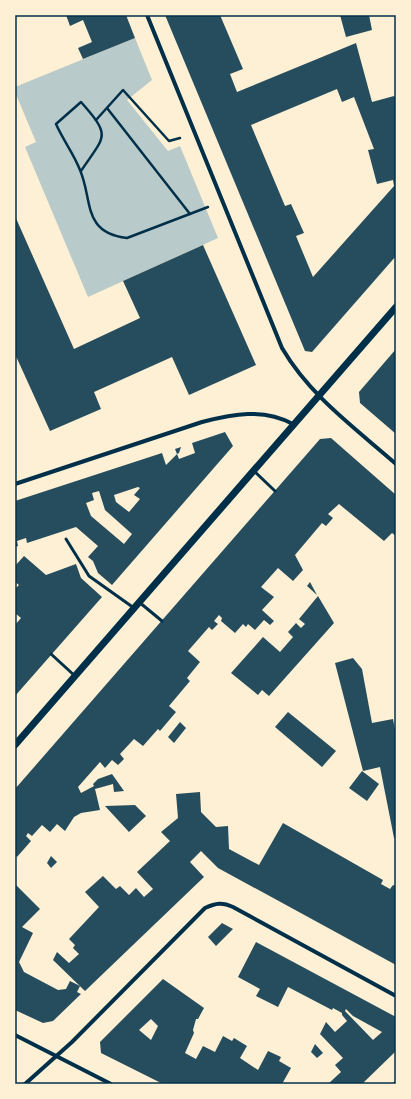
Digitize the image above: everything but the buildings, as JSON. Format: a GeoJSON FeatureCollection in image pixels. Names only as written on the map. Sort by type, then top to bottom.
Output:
{"type":"FeatureCollection","features":[{"type":"Feature","properties":{"kind":"street"},"geometry":{"type":"LineString","coordinates":[[147,15],[282,348],[296,370],[318,396],[396,464]]}},
{"type":"Feature","properties":{"kind":"street"},"geometry":{"type":"LineString","coordinates":[[15,745],[396,307]]}},
{"type":"Feature","properties":{"kind":"street"},"geometry":{"type":"LineString","coordinates":[[15,484],[202,422],[234,414],[248,413],[267,415],[284,419],[293,424]]}},
{"type":"Feature","properties":{"kind":"street"},"geometry":{"type":"LineString","coordinates":[[25,1084],[72,1042],[205,908],[223,903],[233,907],[396,996]]}},
{"type":"Feature","properties":{"kind":"street"},"geometry":{"type":"LineString","coordinates":[[15,1035],[112,1084]]}},
{"type":"Feature","properties":{"kind":"lane"},"geometry":{"type":"LineString","coordinates":[[253,470],[275,491]]}},
{"type":"Feature","properties":{"kind":"lane"},"geometry":{"type":"LineString","coordinates":[[66,539],[89,576],[134,608]]}},
{"type":"Feature","properties":{"kind":"lane"},"geometry":{"type":"LineString","coordinates":[[139,602],[162,621]]}},
{"type":"Feature","properties":{"kind":"lane"},"geometry":{"type":"LineString","coordinates":[[51,654],[75,676]]}},
{"type":"Feature","properties":{"kind":"path"},"geometry":{"type":"LineString","coordinates":[[96,120],[123,90],[169,141],[180,137],[183,144]]}},
{"type":"Feature","properties":{"kind":"path"},"geometry":{"type":"LineString","coordinates":[[81,171],[96,150],[102,138],[102,132],[96,120],[81,102],[56,124],[81,171],[88,204],[93,217],[103,229],[113,236],[127,238],[210,207],[207,200]]}},
{"type":"Feature","properties":{"kind":"path"},"geometry":{"type":"LineString","coordinates":[[107,108],[190,214]]}},
{"type":"Feature","properties":{"kind":"shaded area"},"geometry":{"type":"Polygon","coordinates":[[[135,38],[152,80],[127,100],[168,151],[180,146],[218,238],[88,297],[25,147],[36,142],[15,92],[15,87],[135,38]]]}}]}
